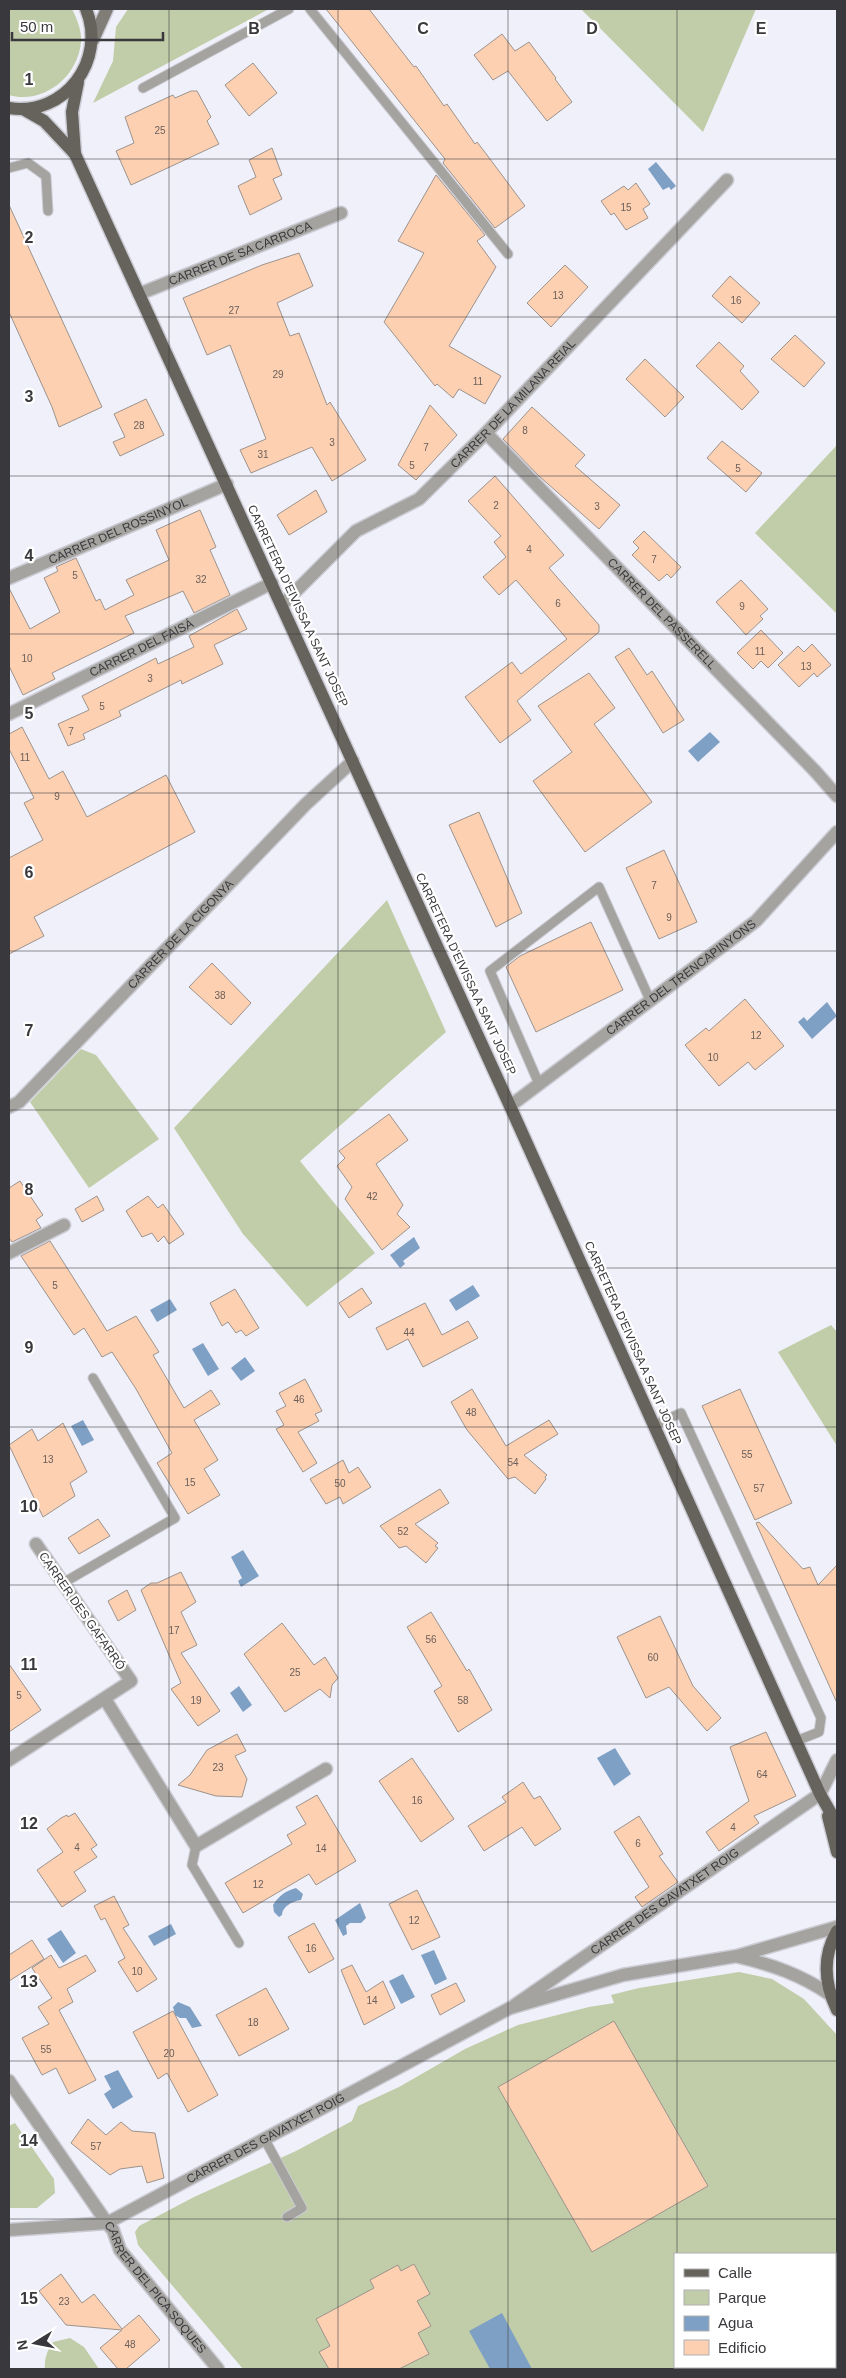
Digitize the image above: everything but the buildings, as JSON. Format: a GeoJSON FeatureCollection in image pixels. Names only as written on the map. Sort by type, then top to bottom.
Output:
{"type":"FeatureCollection","features":[{"type":"Feature","properties":{"kind":"main road"},"geometry":{"type":"LineString","coordinates":[[86,9],[91,20],[93,40]]}},
{"type":"Feature","properties":{"kind":"main road"},"geometry":{"type":"LineString","coordinates":[[13,109],[40,107],[68,92],[86,68],[93,40],[107,9]]}},
{"type":"Feature","properties":{"kind":"main road","name":"CARRETERA D'EIVISSA A SANT JOSEP"},"geometry":{"type":"LineString","coordinates":[[75,154],[72,112],[78,80]]}},
{"type":"Feature","properties":{"kind":"main road","name":"CARRETERA D'EIVISSA A SANT JOSEP"},"geometry":{"type":"LineString","coordinates":[[13,109],[44,121],[75,154],[354,761],[820,1794],[837,1824]]}},
{"type":"Feature","properties":{"kind":"main road","name":"CARRETERA D'EIVISSA A SANT JOSEP"},"geometry":{"type":"LineString","coordinates":[[827,1808],[837,1852]]}},
{"type":"Feature","properties":{"kind":"main road"},"geometry":{"type":"LineString","coordinates":[[837,1931],[831,1941],[826,1959],[826,1977],[830,1994],[837,2010]]}},
{"type":"Feature","properties":{"kind":"street","name":"CARRER DE LA MILANA REIAL"},"geometry":{"type":"LineString","coordinates":[[282,605],[356,531],[419,500],[486,434],[727,180]]}},
{"type":"Feature","properties":{"kind":"street","name":"CARRER DE SA CARROCA"},"geometry":{"type":"LineString","coordinates":[[139,294],[341,213]]}},
{"type":"Feature","properties":{"kind":"street","name":"CARRER DEL PASSERELL"},"geometry":{"type":"LineString","coordinates":[[486,434],[837,796]]}},
{"type":"Feature","properties":{"kind":"street","name":"CARRER DEL ROSSINYOL"},"geometry":{"type":"LineString","coordinates":[[9,578],[227,484]]}},
{"type":"Feature","properties":{"kind":"street","name":"CARRER DEL FAISÁ"},"geometry":{"type":"LineString","coordinates":[[9,714],[272,583]]}},
{"type":"Feature","properties":{"kind":"street","name":"CARRER DE LA CIGONYA"},"geometry":{"type":"LineString","coordinates":[[9,1107],[19,1102],[94,1026],[306,804],[354,761]]}},
{"type":"Feature","properties":{"kind":"street","name":"CARRER DEL TRENCAPINYONS"},"geometry":{"type":"LineString","coordinates":[[510,1106],[756,921],[837,832]]}},
{"type":"Feature","properties":{"kind":"street"},"geometry":{"type":"LineString","coordinates":[[9,1253],[64,1225]]}},
{"type":"Feature","properties":{"kind":"street","name":"CARRER DES GAFARRÓ"},"geometry":{"type":"LineString","coordinates":[[9,1760],[131,1681],[36,1544]]}},
{"type":"Feature","properties":{"kind":"street"},"geometry":{"type":"LineString","coordinates":[[104,1699],[196,1846],[326,1769]]}},
{"type":"Feature","properties":{"kind":"street"},"geometry":{"type":"LineString","coordinates":[[820,1794],[837,1760]]}},
{"type":"Feature","properties":{"kind":"street","name":"CARRER DES GAVATXET ROIG"},"geometry":{"type":"LineString","coordinates":[[9,2230],[106,2223],[510,2008],[820,1794]]}},
{"type":"Feature","properties":{"kind":"street","name":"CARRER DES GAVATXET ROIG"},"geometry":{"type":"LineString","coordinates":[[510,2008],[623,1975],[737,1956],[837,1927]]}},
{"type":"Feature","properties":{"kind":"street","name":"CARRER DES GAVATXET ROIG"},"geometry":{"type":"LineString","coordinates":[[737,1956],[777,1966],[809,1980],[830,1994]]}},
{"type":"Feature","properties":{"kind":"street","name":"CARRER DEL PICA SOQUES"},"geometry":{"type":"LineString","coordinates":[[9,2081],[106,2223],[113,2230],[120,2250],[218,2369]]}},
{"type":"Feature","properties":{"kind":"lane"},"geometry":{"type":"LineString","coordinates":[[142,88],[289,9]]}},
{"type":"Feature","properties":{"kind":"lane"},"geometry":{"type":"LineString","coordinates":[[310,9],[508,254]]}},
{"type":"Feature","properties":{"kind":"lane"},"geometry":{"type":"LineString","coordinates":[[9,168],[28,163],[46,176],[48,211]]}},
{"type":"Feature","properties":{"kind":"lane"},"geometry":{"type":"LineString","coordinates":[[539,1084],[490,971],[599,887],[650,1000]]}},
{"type":"Feature","properties":{"kind":"lane"},"geometry":{"type":"LineString","coordinates":[[63,1584],[175,1518],[93,1378]]}},
{"type":"Feature","properties":{"kind":"lane"},"geometry":{"type":"LineString","coordinates":[[654,1425],[680,1413],[821,1718],[819,1732],[796,1741]]}},
{"type":"Feature","properties":{"kind":"lane"},"geometry":{"type":"LineString","coordinates":[[196,1846],[192,1864],[239,1943]]}},
{"type":"Feature","properties":{"kind":"lane"},"geometry":{"type":"LineString","coordinates":[[264,2138],[302,2208],[287,2217]]}},
{"type":"Feature","properties":{"kind":"green space"},"geometry":{"type":"Polygon","coordinates":[[[9,9],[72,9],[76,17],[81,38],[78,55],[66,77],[46,92],[22,97],[9,95],[9,9]]]}},
{"type":"Feature","properties":{"kind":"green space"},"geometry":{"type":"Polygon","coordinates":[[[128,9],[269,9],[93,103],[113,61],[116,27],[128,9]]]}},
{"type":"Feature","properties":{"kind":"green space"},"geometry":{"type":"Polygon","coordinates":[[[581,9],[756,9],[703,132],[581,9]]]}},
{"type":"Feature","properties":{"kind":"green space"},"geometry":{"type":"Polygon","coordinates":[[[837,445],[837,614],[755,533],[837,445]]]}},
{"type":"Feature","properties":{"kind":"green space"},"geometry":{"type":"Polygon","coordinates":[[[387,900],[446,1032],[300,1161],[375,1253],[307,1307],[243,1234],[174,1128],[387,900]]]}},
{"type":"Feature","properties":{"kind":"green space"},"geometry":{"type":"Polygon","coordinates":[[[81,1049],[96,1055],[159,1139],[89,1188],[30,1102],[81,1049]]]}},
{"type":"Feature","properties":{"kind":"green space"},"geometry":{"type":"Polygon","coordinates":[[[831,1325],[837,1332],[837,1446],[778,1352],[831,1325]]]}},
{"type":"Feature","properties":{"kind":"green space"},"geometry":{"type":"Polygon","coordinates":[[[739,1972],[772,1979],[804,1999],[837,2035],[837,2369],[243,2369],[138,2245],[135,2232],[139,2226],[194,2197],[296,2151],[352,2121],[358,2106],[399,2087],[465,2049],[518,2025],[589,2007],[614,2003],[611,1995],[639,1988],[739,1972]]]}},
{"type":"Feature","properties":{"kind":"green space"},"geometry":{"type":"Polygon","coordinates":[[[15,2123],[54,2179],[55,2193],[37,2208],[9,2208],[9,2126],[15,2123]]]}},
{"type":"Feature","properties":{"kind":"green space"},"geometry":{"type":"Polygon","coordinates":[[[70,2338],[84,2347],[99,2369],[45,2369],[46,2355],[53,2342],[70,2338]]]}},
{"type":"Feature","properties":{"kind":"water"},"geometry":{"type":"Polygon","coordinates":[[[656,162],[676,186],[671,190],[669,187],[663,190],[648,169],[656,162]]]}},
{"type":"Feature","properties":{"kind":"water"},"geometry":{"type":"Polygon","coordinates":[[[710,732],[720,742],[698,762],[688,751],[710,732]]]}},
{"type":"Feature","properties":{"kind":"water"},"geometry":{"type":"Polygon","coordinates":[[[827,1002],[837,1016],[812,1039],[798,1022],[804,1017],[807,1021],[827,1002]]]}},
{"type":"Feature","properties":{"kind":"water"},"geometry":{"type":"Polygon","coordinates":[[[414,1237],[420,1248],[403,1261],[405,1264],[400,1268],[390,1255],[414,1237]]]}},
{"type":"Feature","properties":{"kind":"water"},"geometry":{"type":"Polygon","coordinates":[[[473,1285],[480,1296],[456,1311],[449,1300],[473,1285]]]}},
{"type":"Feature","properties":{"kind":"water"},"geometry":{"type":"Polygon","coordinates":[[[170,1299],[177,1310],[157,1322],[150,1310],[170,1299]]]}},
{"type":"Feature","properties":{"kind":"water"},"geometry":{"type":"Polygon","coordinates":[[[203,1343],[219,1369],[208,1376],[192,1349],[203,1343]]]}},
{"type":"Feature","properties":{"kind":"water"},"geometry":{"type":"Polygon","coordinates":[[[245,1357],[255,1371],[241,1381],[231,1368],[245,1357]]]}},
{"type":"Feature","properties":{"kind":"water"},"geometry":{"type":"Polygon","coordinates":[[[83,1420],[94,1440],[82,1446],[71,1426],[83,1420]]]}},
{"type":"Feature","properties":{"kind":"water"},"geometry":{"type":"Polygon","coordinates":[[[243,1550],[259,1576],[241,1587],[238,1581],[242,1578],[231,1557],[243,1550]]]}},
{"type":"Feature","properties":{"kind":"water"},"geometry":{"type":"Polygon","coordinates":[[[239,1686],[252,1705],[243,1712],[230,1693],[239,1686]]]}},
{"type":"Feature","properties":{"kind":"water"},"geometry":{"type":"Polygon","coordinates":[[[615,1748],[631,1774],[614,1786],[597,1758],[615,1748]]]}},
{"type":"Feature","properties":{"kind":"water"},"geometry":{"type":"Polygon","coordinates":[[[296,1888],[303,1894],[301,1900],[288,1905],[279,1917],[274,1912],[273,1905],[283,1894],[296,1888]]]}},
{"type":"Feature","properties":{"kind":"water"},"geometry":{"type":"Polygon","coordinates":[[[360,1903],[366,1918],[361,1923],[350,1923],[346,1926],[347,1934],[343,1936],[335,1920],[360,1903]]]}},
{"type":"Feature","properties":{"kind":"water"},"geometry":{"type":"Polygon","coordinates":[[[171,1924],[176,1934],[154,1946],[148,1936],[171,1924]]]}},
{"type":"Feature","properties":{"kind":"water"},"geometry":{"type":"Polygon","coordinates":[[[61,1930],[76,1953],[63,1963],[47,1939],[61,1930]]]}},
{"type":"Feature","properties":{"kind":"water"},"geometry":{"type":"Polygon","coordinates":[[[434,1950],[447,1979],[435,1985],[421,1955],[434,1950]]]}},
{"type":"Feature","properties":{"kind":"water"},"geometry":{"type":"Polygon","coordinates":[[[403,1974],[415,1997],[401,2004],[389,1981],[403,1974]]]}},
{"type":"Feature","properties":{"kind":"water"},"geometry":{"type":"Polygon","coordinates":[[[178,2002],[190,2007],[202,2026],[192,2028],[186,2018],[180,2018],[175,2015],[173,2007],[178,2002]]]}},
{"type":"Feature","properties":{"kind":"water"},"geometry":{"type":"Polygon","coordinates":[[[118,2070],[133,2097],[113,2109],[104,2094],[111,2089],[104,2076],[118,2070]]]}},
{"type":"Feature","properties":{"kind":"water"},"geometry":{"type":"Polygon","coordinates":[[[502,2313],[532,2369],[490,2369],[469,2331],[502,2313]]]}}]}
